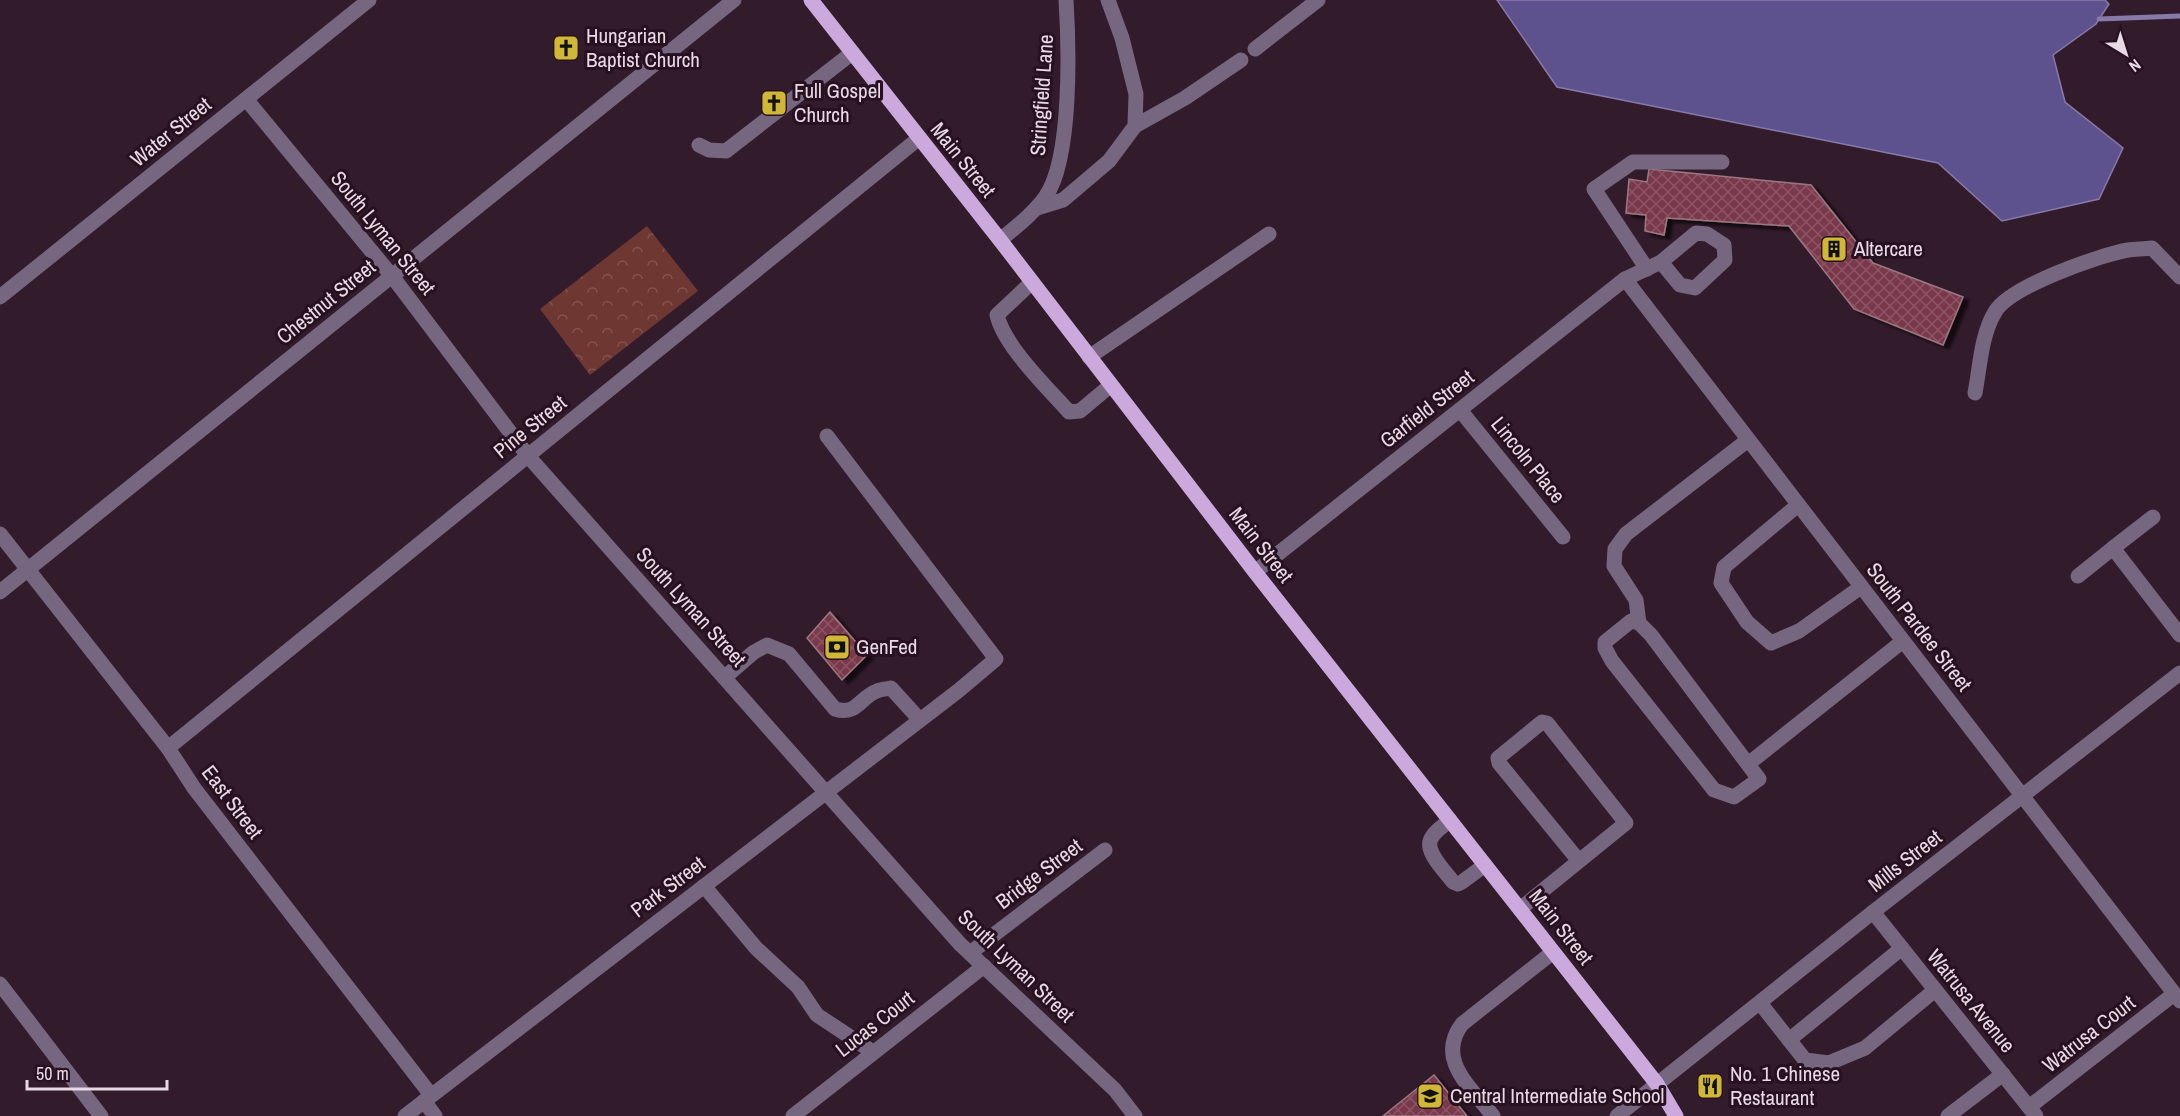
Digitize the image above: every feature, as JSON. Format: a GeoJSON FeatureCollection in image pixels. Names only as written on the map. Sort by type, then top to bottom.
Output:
{"type":"FeatureCollection","features":[{"type":"Feature","properties":{"kind":"main road","name":"Main Street"},"geometry":{"type":"LineString","coordinates":[[811,0],[1657,1084],[1676,1116]]}},
{"type":"Feature","properties":{"kind":"street","name":"Water Street"},"geometry":{"type":"LineString","coordinates":[[0,297],[369,0]]}},
{"type":"Feature","properties":{"kind":"street","name":"Chestnut Street"},"geometry":{"type":"LineString","coordinates":[[0,592],[734,0]]}},
{"type":"Feature","properties":{"kind":"street"},"geometry":{"type":"LineString","coordinates":[[1108,0],[1122,38],[1136,94],[1135,126]]}},
{"type":"Feature","properties":{"kind":"street"},"geometry":{"type":"LineString","coordinates":[[1255,49],[1318,0]]}},
{"type":"Feature","properties":{"kind":"street","name":"Stringfield Lane"},"geometry":{"type":"LineString","coordinates":[[1000,240],[1037,207],[1056,176],[1065,124],[1068,80],[1066,1]]}},
{"type":"Feature","properties":{"kind":"street"},"geometry":{"type":"LineString","coordinates":[[699,145],[709,150],[726,151],[852,53]]}},
{"type":"Feature","properties":{"kind":"street"},"geometry":{"type":"LineString","coordinates":[[1037,207],[1062,200],[1109,161],[1135,126],[1185,98],[1241,60]]}},
{"type":"Feature","properties":{"kind":"street","name":"South Lyman Street"},"geometry":{"type":"LineString","coordinates":[[246,99],[392,276],[528,456],[970,953],[1115,1090],[1135,1116]]}},
{"type":"Feature","properties":{"kind":"street","name":"Pine Street"},"geometry":{"type":"LineString","coordinates":[[168,748],[918,139]]}},
{"type":"Feature","properties":{"kind":"street","name":"Garfield Street"},"geometry":{"type":"LineString","coordinates":[[1256,572],[1625,279],[1654,265],[1594,189],[1633,162],[1722,162]]}},
{"type":"Feature","properties":{"kind":"street"},"geometry":{"type":"LineString","coordinates":[[1089,357],[1269,234]]}},
{"type":"Feature","properties":{"kind":"street"},"geometry":{"type":"LineString","coordinates":[[1975,393],[1988,325],[1996,309],[2016,292],[2076,266],[2127,250],[2152,249],[2180,277]]}},
{"type":"Feature","properties":{"kind":"street","name":"South Pardee Street"},"geometry":{"type":"LineString","coordinates":[[1625,279],[2177,997]]}},
{"type":"Feature","properties":{"kind":"street"},"geometry":{"type":"LineString","coordinates":[[1032,282],[997,315],[1000,327],[1014,347],[1069,412],[1080,411],[1111,385]]}},
{"type":"Feature","properties":{"kind":"street","name":"Lincoln Place"},"geometry":{"type":"LineString","coordinates":[[1460,410],[1563,537]]}},
{"type":"Feature","properties":{"kind":"street","name":"Park Street"},"geometry":{"type":"LineString","coordinates":[[405,1116],[958,691],[996,659],[827,436]]}},
{"type":"Feature","properties":{"kind":"street"},"geometry":{"type":"LineString","coordinates":[[1639,623],[1636,600],[1614,566],[1615,549],[1626,534],[1748,440]]}},
{"type":"Feature","properties":{"kind":"street"},"geometry":{"type":"LineString","coordinates":[[1798,505],[1724,567],[1721,583],[1748,622],[1771,643],[1799,631],[1862,587]]}},
{"type":"Feature","properties":{"kind":"street"},"geometry":{"type":"LineString","coordinates":[[2078,576],[2153,517]]}},
{"type":"Feature","properties":{"kind":"street","name":"East Street"},"geometry":{"type":"LineString","coordinates":[[0,534],[168,748],[194,788],[427,1098],[435,1116]]}},
{"type":"Feature","properties":{"kind":"street"},"geometry":{"type":"LineString","coordinates":[[2113,548],[2180,635]]}},
{"type":"Feature","properties":{"kind":"street"},"geometry":{"type":"LineString","coordinates":[[1631,621],[1639,623],[1656,641],[1748,764],[1759,779],[1734,797],[1714,790],[1617,668],[1605,648],[1605,642],[1631,621]]}},
{"type":"Feature","properties":{"kind":"street"},"geometry":{"type":"LineString","coordinates":[[1748,764],[1903,641]]}},
{"type":"Feature","properties":{"kind":"street"},"geometry":{"type":"LineString","coordinates":[[725,677],[754,652],[767,645],[789,654],[835,710],[844,712],[852,710],[876,691],[891,688],[920,720]]}},
{"type":"Feature","properties":{"kind":"street","name":"Mills Street"},"geometry":{"type":"LineString","coordinates":[[1617,1116],[1873,912],[2180,673]]}},
{"type":"Feature","properties":{"kind":"street"},"geometry":{"type":"LineString","coordinates":[[1520,909],[1626,823],[1547,723],[1542,722],[1498,758],[1499,763],[1579,861]]}},
{"type":"Feature","properties":{"kind":"street"},"geometry":{"type":"LineString","coordinates":[[1450,820],[1432,836],[1429,843],[1430,849],[1453,882],[1458,884],[1462,882],[1485,865]]}},
{"type":"Feature","properties":{"kind":"street","name":"Bridge Street"},"geometry":{"type":"LineString","coordinates":[[970,953],[1105,850]]}},
{"type":"Feature","properties":{"kind":"street"},"geometry":{"type":"LineString","coordinates":[[704,886],[756,948],[798,987],[817,1015],[873,1052]]}},
{"type":"Feature","properties":{"kind":"street","name":"Watrusa Avenue"},"geometry":{"type":"LineString","coordinates":[[1873,912],[2034,1114]]}},
{"type":"Feature","properties":{"kind":"street"},"geometry":{"type":"LineString","coordinates":[[1789,1040],[1902,948]]}},
{"type":"Feature","properties":{"kind":"street"},"geometry":{"type":"LineString","coordinates":[[1493,1116],[1455,1067],[1451,1054],[1455,1033],[1462,1024],[1553,952]]}},
{"type":"Feature","properties":{"kind":"street","name":"Lucas Court"},"geometry":{"type":"LineString","coordinates":[[793,1116],[984,966]]}},
{"type":"Feature","properties":{"kind":"street"},"geometry":{"type":"LineString","coordinates":[[0,984],[101,1116]]}},
{"type":"Feature","properties":{"kind":"street"},"geometry":{"type":"LineString","coordinates":[[1760,1003],[1804,1060],[1829,1063],[1865,1048],[1935,990]]}},
{"type":"Feature","properties":{"kind":"street","name":"Watrusa Court"},"geometry":{"type":"LineString","coordinates":[[2034,1114],[2177,997]]}},
{"type":"Feature","properties":{"kind":"street"},"geometry":{"type":"LineString","coordinates":[[1948,1116],[2003,1074]]}},
{"type":"Feature","properties":{"kind":"green space"},"geometry":{"type":"Polygon","coordinates":[[[647,226],[698,291],[590,375],[540,309],[647,226]]]}},
{"type":"Feature","properties":{"kind":"shaded area"},"geometry":{"type":"Polygon","coordinates":[[[1497,0],[2105,0],[2109,4],[2096,24],[2053,55],[2065,102],[2123,148],[2099,199],[2002,221],[1938,163],[1557,87],[1497,0]]]}},
{"type":"Feature","properties":{"kind":"building","name":"Altercare"},"geometry":{"type":"Polygon","coordinates":[[[1649,169],[1811,185],[1873,263],[1963,297],[1943,345],[1854,309],[1789,226],[1667,218],[1664,235],[1645,231],[1646,215],[1626,213],[1629,179],[1647,182],[1649,169]]]}},
{"type":"Feature","properties":{"kind":"building","name":"GenFed"},"geometry":{"type":"Polygon","coordinates":[[[830,612],[867,655],[842,680],[807,638],[830,612]]]}},
{"type":"Feature","properties":{"kind":"building","name":"Central Intermediate School"},"geometry":{"type":"Polygon","coordinates":[[[1434,1075],[1467,1116],[1383,1116],[1434,1075]]]}},
{"type":"Feature","properties":{"kind":"waterway"},"geometry":{"type":"LineString","coordinates":[[2099,19],[2180,16]]}},
{"type":"Feature","properties":{"kind":"place","name":"Hungarian Baptist Church"},"geometry":{"type":"Point","coordinates":[566,48]}},
{"type":"Feature","properties":{"kind":"place","name":"Full Gospel Church"},"geometry":{"type":"Point","coordinates":[774,103]}},
{"type":"Feature","properties":{"kind":"place","name":"Altercare"},"geometry":{"type":"Point","coordinates":[1834,249]}},
{"type":"Feature","properties":{"kind":"place","name":"GenFed"},"geometry":{"type":"Point","coordinates":[837,647]}},
{"type":"Feature","properties":{"kind":"place","name":"No. 1 Chinese Restaurant"},"geometry":{"type":"Point","coordinates":[1710,1086]}},
{"type":"Feature","properties":{"kind":"place","name":"Central Intermediate School"},"geometry":{"type":"Point","coordinates":[1430,1096]}}]}
